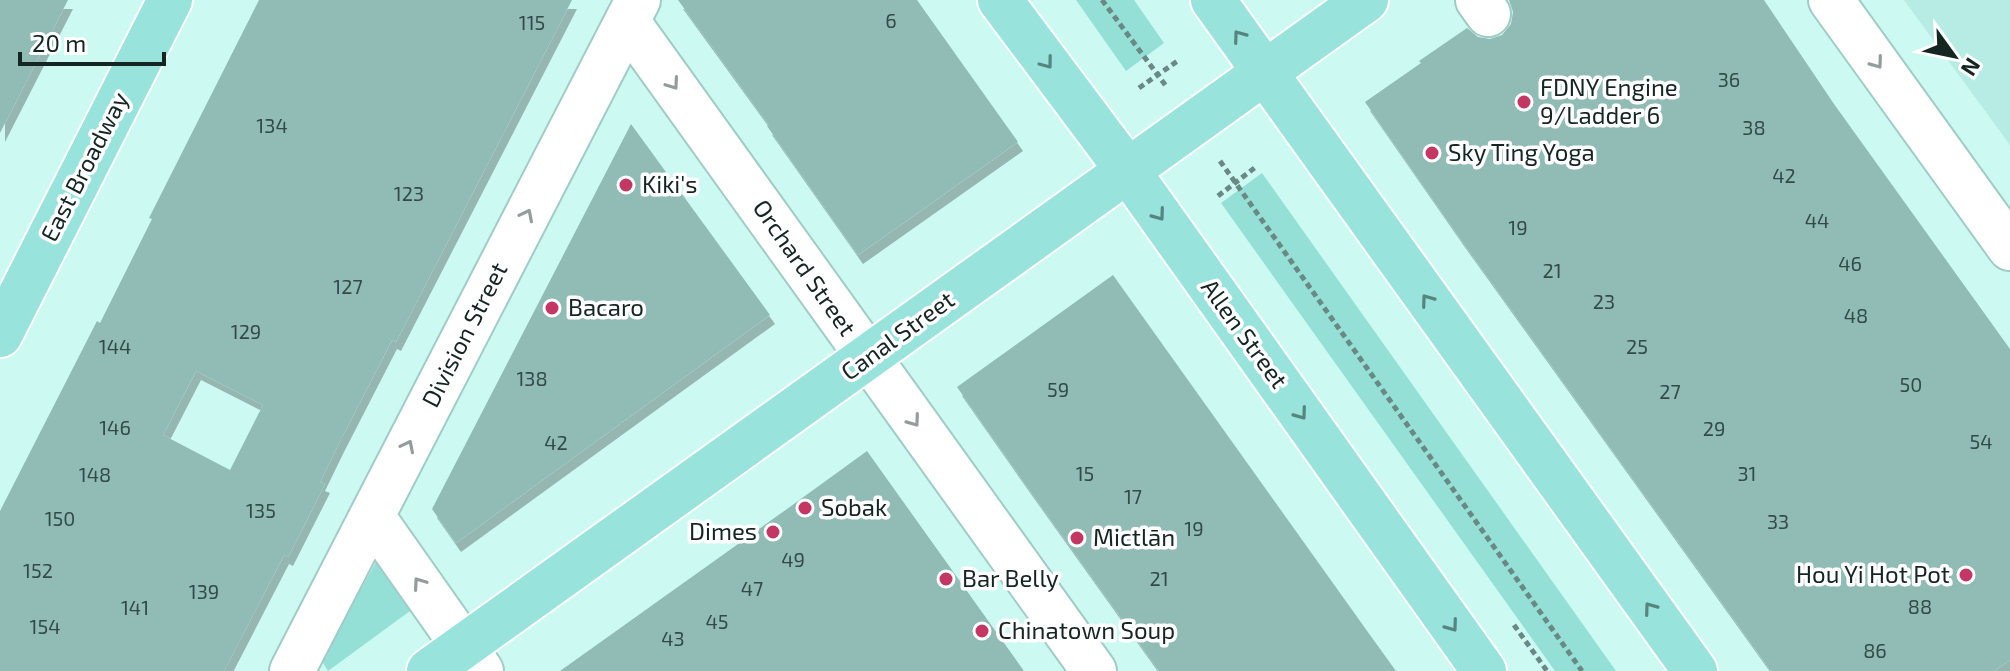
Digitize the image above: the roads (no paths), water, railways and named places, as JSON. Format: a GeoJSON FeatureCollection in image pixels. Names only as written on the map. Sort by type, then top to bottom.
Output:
{"type":"FeatureCollection","features":[{"type":"Feature","properties":{"kind":"main road","name":"East Broadway"},"geometry":{"type":"LineString","coordinates":[[0,335],[170,0]]}},
{"type":"Feature","properties":{"kind":"main road","name":"Allen Street"},"geometry":{"type":"LineString","coordinates":[[1000,0],[1128,171],[1484,671]]}},
{"type":"Feature","properties":{"kind":"main road"},"geometry":{"type":"LineString","coordinates":[[1213,0],[1695,671]]}},
{"type":"Feature","properties":{"kind":"main road","name":"Canal Street"},"geometry":{"type":"LineString","coordinates":[[458,663],[868,358],[1366,0]]}},
{"type":"Feature","properties":{"kind":"street"},"geometry":{"type":"LineString","coordinates":[[1831,0],[2010,248]]}},
{"type":"Feature","properties":{"kind":"street","name":"Orchard Street"},"geometry":{"type":"LineString","coordinates":[[632,11],[659,64],[1094,671]]}},
{"type":"Feature","properties":{"kind":"street","name":"Division Street"},"geometry":{"type":"LineString","coordinates":[[292,671],[632,11]]}},
{"type":"Feature","properties":{"kind":"street"},"geometry":{"type":"LineString","coordinates":[[372,516],[458,663]]}},
{"type":"Feature","properties":{"kind":"place","name":"FDNY Engine 9/Ladder 6"},"geometry":{"type":"Point","coordinates":[1524,102]}},
{"type":"Feature","properties":{"kind":"place","name":"Sky Ting Yoga"},"geometry":{"type":"Point","coordinates":[1432,153]}},
{"type":"Feature","properties":{"kind":"place","name":"Kiki's"},"geometry":{"type":"Point","coordinates":[626,185]}},
{"type":"Feature","properties":{"kind":"place","name":"Bacaro"},"geometry":{"type":"Point","coordinates":[552,308]}},
{"type":"Feature","properties":{"kind":"place","name":"Sobak"},"geometry":{"type":"Point","coordinates":[805,508]}},
{"type":"Feature","properties":{"kind":"place","name":"Dimes"},"geometry":{"type":"Point","coordinates":[773,532]}},
{"type":"Feature","properties":{"kind":"place","name":"Mictlān"},"geometry":{"type":"Point","coordinates":[1077,538]}},
{"type":"Feature","properties":{"kind":"place","name":"Hou Yi Hot Pot"},"geometry":{"type":"Point","coordinates":[1966,575]}},
{"type":"Feature","properties":{"kind":"place","name":"Bar Belly"},"geometry":{"type":"Point","coordinates":[946,579]}},
{"type":"Feature","properties":{"kind":"place","name":"Chinatown Soup"},"geometry":{"type":"Point","coordinates":[982,631]}}]}
